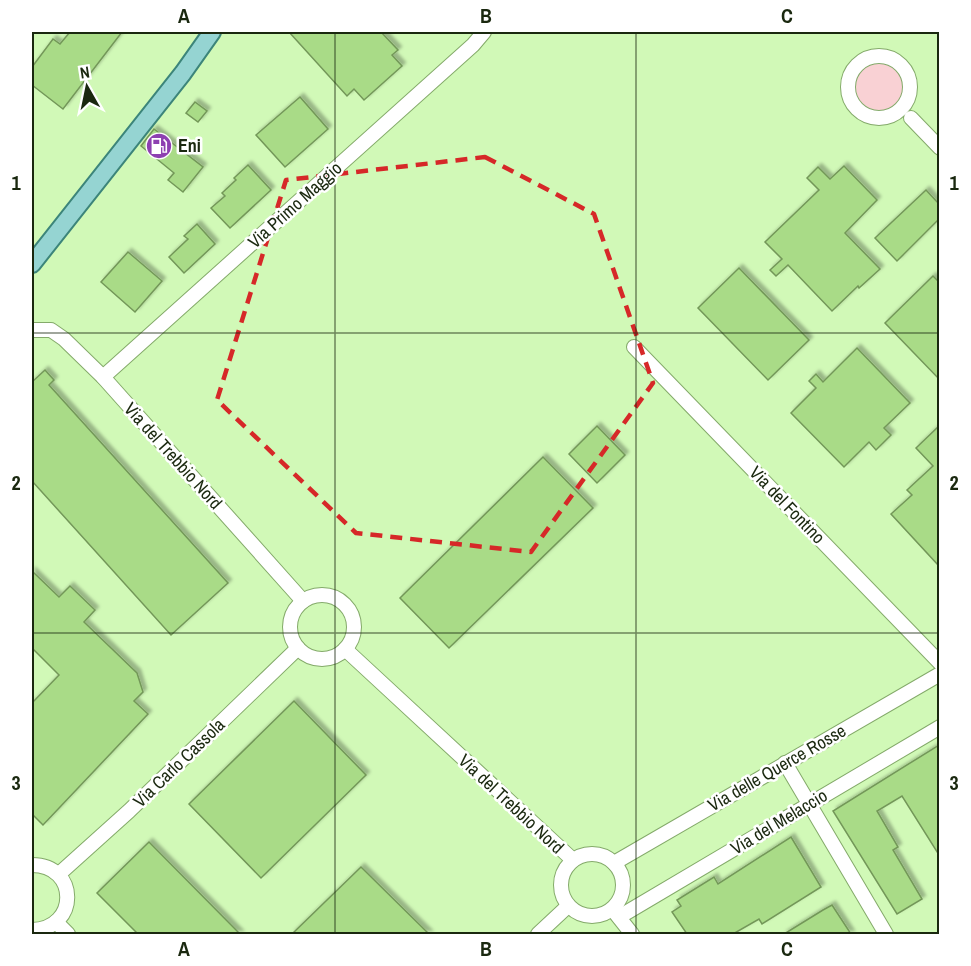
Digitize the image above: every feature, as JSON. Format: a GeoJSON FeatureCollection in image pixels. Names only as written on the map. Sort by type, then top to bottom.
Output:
{"type":"FeatureCollection","features":[{"type":"Feature","properties":{"kind":"main road"},"geometry":{"type":"LineString","coordinates":[[32,264],[183,73],[212,32]]}},
{"type":"Feature","properties":{"kind":"street","name":"Via Primo Maggio"},"geometry":{"type":"LineString","coordinates":[[103,377],[473,45],[484,32]]}},
{"type":"Feature","properties":{"kind":"street"},"geometry":{"type":"LineString","coordinates":[[893,114],[901,109],[910,90],[905,70],[889,57],[868,58],[859,64],[849,81],[849,91],[854,104],[861,111],[874,117],[893,114],[911,118]]}},
{"type":"Feature","properties":{"kind":"street"},"geometry":{"type":"LineString","coordinates":[[907,100],[911,118],[939,148]]}},
{"type":"Feature","properties":{"kind":"street","name":"Via del Trebbio Nord"},"geometry":{"type":"LineString","coordinates":[[32,330],[51,330],[58,334],[103,377],[303,601]]}},
{"type":"Feature","properties":{"kind":"street","name":"Via del Fontino"},"geometry":{"type":"LineString","coordinates":[[634,347],[939,663]]}},
{"type":"Feature","properties":{"kind":"street"},"geometry":{"type":"LineString","coordinates":[[321,595],[330,596],[346,606],[354,623],[353,632],[345,649],[336,656],[326,659],[306,655],[292,641],[290,624],[292,615],[303,601],[321,595]]}},
{"type":"Feature","properties":{"kind":"street","name":"Via Carlo Cassola"},"geometry":{"type":"LineString","coordinates":[[58,874],[129,811],[297,648]]}},
{"type":"Feature","properties":{"kind":"street","name":"Via del Trebbio Nord"},"geometry":{"type":"LineString","coordinates":[[345,649],[573,860]]}},
{"type":"Feature","properties":{"kind":"street","name":"Via delle Querce Rosse"},"geometry":{"type":"LineString","coordinates":[[614,863],[939,674]]}},
{"type":"Feature","properties":{"kind":"street","name":"Via del Melaccio"},"geometry":{"type":"LineString","coordinates":[[615,913],[939,727]]}},
{"type":"Feature","properties":{"kind":"street"},"geometry":{"type":"LineString","coordinates":[[785,763],[886,934]]}},
{"type":"Feature","properties":{"kind":"street"},"geometry":{"type":"LineString","coordinates":[[591,854],[601,855],[614,863],[621,874],[623,884],[615,913],[585,915],[568,906],[563,897],[561,877],[573,860],[591,854]]}},
{"type":"Feature","properties":{"kind":"street"},"geometry":{"type":"LineString","coordinates":[[32,865],[50,868],[58,874],[65,883],[68,893],[63,914],[56,922],[49,927],[32,930]]}},
{"type":"Feature","properties":{"kind":"street"},"geometry":{"type":"LineString","coordinates":[[538,934],[568,906]]}},
{"type":"Feature","properties":{"kind":"street"},"geometry":{"type":"LineString","coordinates":[[615,913],[632,934]]}},
{"type":"Feature","properties":{"kind":"street"},"geometry":{"type":"LineString","coordinates":[[56,922],[68,934]]}},
{"type":"Feature","properties":{"kind":"highlighted area"},"geometry":{"type":"Polygon","coordinates":[[[485,157],[594,214],[653,383],[531,552],[356,533],[217,400],[286,180],[485,157]]]}},
{"type":"Feature","properties":{"kind":"shaded area"},"geometry":{"type":"Polygon","coordinates":[[[879,61],[897,68],[904,86],[897,104],[879,111],[861,104],[854,86],[861,68],[879,61]]]}},
{"type":"Feature","properties":{"kind":"building"},"geometry":{"type":"Polygon","coordinates":[[[70,32],[122,32],[63,109],[32,85],[32,67],[53,39],[60,44],[70,32]]]}},
{"type":"Feature","properties":{"kind":"building"},"geometry":{"type":"Polygon","coordinates":[[[289,32],[381,32],[398,50],[392,55],[402,66],[364,100],[354,89],[347,96],[289,32]]]}},
{"type":"Feature","properties":{"kind":"building"},"geometry":{"type":"Polygon","coordinates":[[[300,97],[328,129],[285,167],[256,135],[300,97]]]}},
{"type":"Feature","properties":{"kind":"building"},"geometry":{"type":"Polygon","coordinates":[[[195,102],[207,111],[198,122],[186,113],[195,102]]]}},
{"type":"Feature","properties":{"kind":"building"},"geometry":{"type":"Polygon","coordinates":[[[154,129],[203,167],[183,192],[168,180],[174,173],[141,146],[154,129]]]}},
{"type":"Feature","properties":{"kind":"building"},"geometry":{"type":"Polygon","coordinates":[[[248,165],[271,190],[230,228],[211,208],[225,196],[222,193],[248,165]]]}},
{"type":"Feature","properties":{"kind":"building"},"geometry":{"type":"Polygon","coordinates":[[[844,166],[877,200],[845,233],[880,269],[832,311],[788,265],[776,276],[770,270],[782,259],[765,242],[819,190],[807,178],[818,167],[830,179],[844,166]]]}},
{"type":"Feature","properties":{"kind":"building"},"geometry":{"type":"Polygon","coordinates":[[[926,190],[939,204],[939,219],[897,261],[875,238],[926,190]]]}},
{"type":"Feature","properties":{"kind":"building"},"geometry":{"type":"Polygon","coordinates":[[[197,224],[215,244],[184,273],[169,257],[188,239],[184,236],[197,224]]]}},
{"type":"Feature","properties":{"kind":"building"},"geometry":{"type":"Polygon","coordinates":[[[128,252],[162,281],[135,312],[101,282],[128,252]]]}},
{"type":"Feature","properties":{"kind":"building"},"geometry":{"type":"Polygon","coordinates":[[[739,268],[809,340],[768,380],[698,308],[739,268]]]}},
{"type":"Feature","properties":{"kind":"building"},"geometry":{"type":"Polygon","coordinates":[[[933,276],[939,282],[939,379],[885,323],[933,276]]]}},
{"type":"Feature","properties":{"kind":"building"},"geometry":{"type":"Polygon","coordinates":[[[857,348],[910,403],[884,428],[891,435],[876,450],[869,442],[844,467],[791,413],[816,388],[809,381],[816,374],[823,382],[857,348]]]}},
{"type":"Feature","properties":{"kind":"building"},"geometry":{"type":"Polygon","coordinates":[[[45,370],[54,380],[49,385],[228,583],[171,635],[32,481],[32,382],[45,370]]]}},
{"type":"Feature","properties":{"kind":"building"},"geometry":{"type":"Polygon","coordinates":[[[597,426],[625,455],[597,483],[569,454],[597,426]]]}},
{"type":"Feature","properties":{"kind":"building"},"geometry":{"type":"Polygon","coordinates":[[[939,426],[939,566],[891,514],[912,495],[907,490],[933,466],[916,448],[939,426]]]}},
{"type":"Feature","properties":{"kind":"building"},"geometry":{"type":"Polygon","coordinates":[[[543,457],[593,508],[449,648],[400,598],[543,457]]]}},
{"type":"Feature","properties":{"kind":"building"},"geometry":{"type":"Polygon","coordinates":[[[32,571],[59,597],[70,586],[95,610],[84,622],[137,673],[143,692],[134,701],[148,714],[43,825],[32,814],[32,703],[59,675],[32,648],[32,571]]]}},
{"type":"Feature","properties":{"kind":"building"},"geometry":{"type":"Polygon","coordinates":[[[294,701],[366,775],[261,878],[189,804],[294,701]]]}},
{"type":"Feature","properties":{"kind":"building"},"geometry":{"type":"Polygon","coordinates":[[[939,745],[939,855],[902,796],[877,811],[898,847],[893,850],[922,899],[897,914],[833,811],[939,745]]]}},
{"type":"Feature","properties":{"kind":"building"},"geometry":{"type":"Polygon","coordinates":[[[791,837],[821,887],[762,924],[759,919],[733,934],[687,934],[672,912],[681,906],[677,900],[714,877],[718,884],[791,837]]]}},
{"type":"Feature","properties":{"kind":"building"},"geometry":{"type":"Polygon","coordinates":[[[149,842],[240,934],[138,934],[97,893],[149,842]]]}},
{"type":"Feature","properties":{"kind":"building"},"geometry":{"type":"Polygon","coordinates":[[[361,867],[429,934],[292,934],[361,867]]]}},
{"type":"Feature","properties":{"kind":"building"},"geometry":{"type":"Polygon","coordinates":[[[832,905],[851,934],[784,934],[823,910],[832,905]]]}},
{"type":"Feature","properties":{"kind":"place","name":"Eni"},"geometry":{"type":"Point","coordinates":[159,146]}}]}
